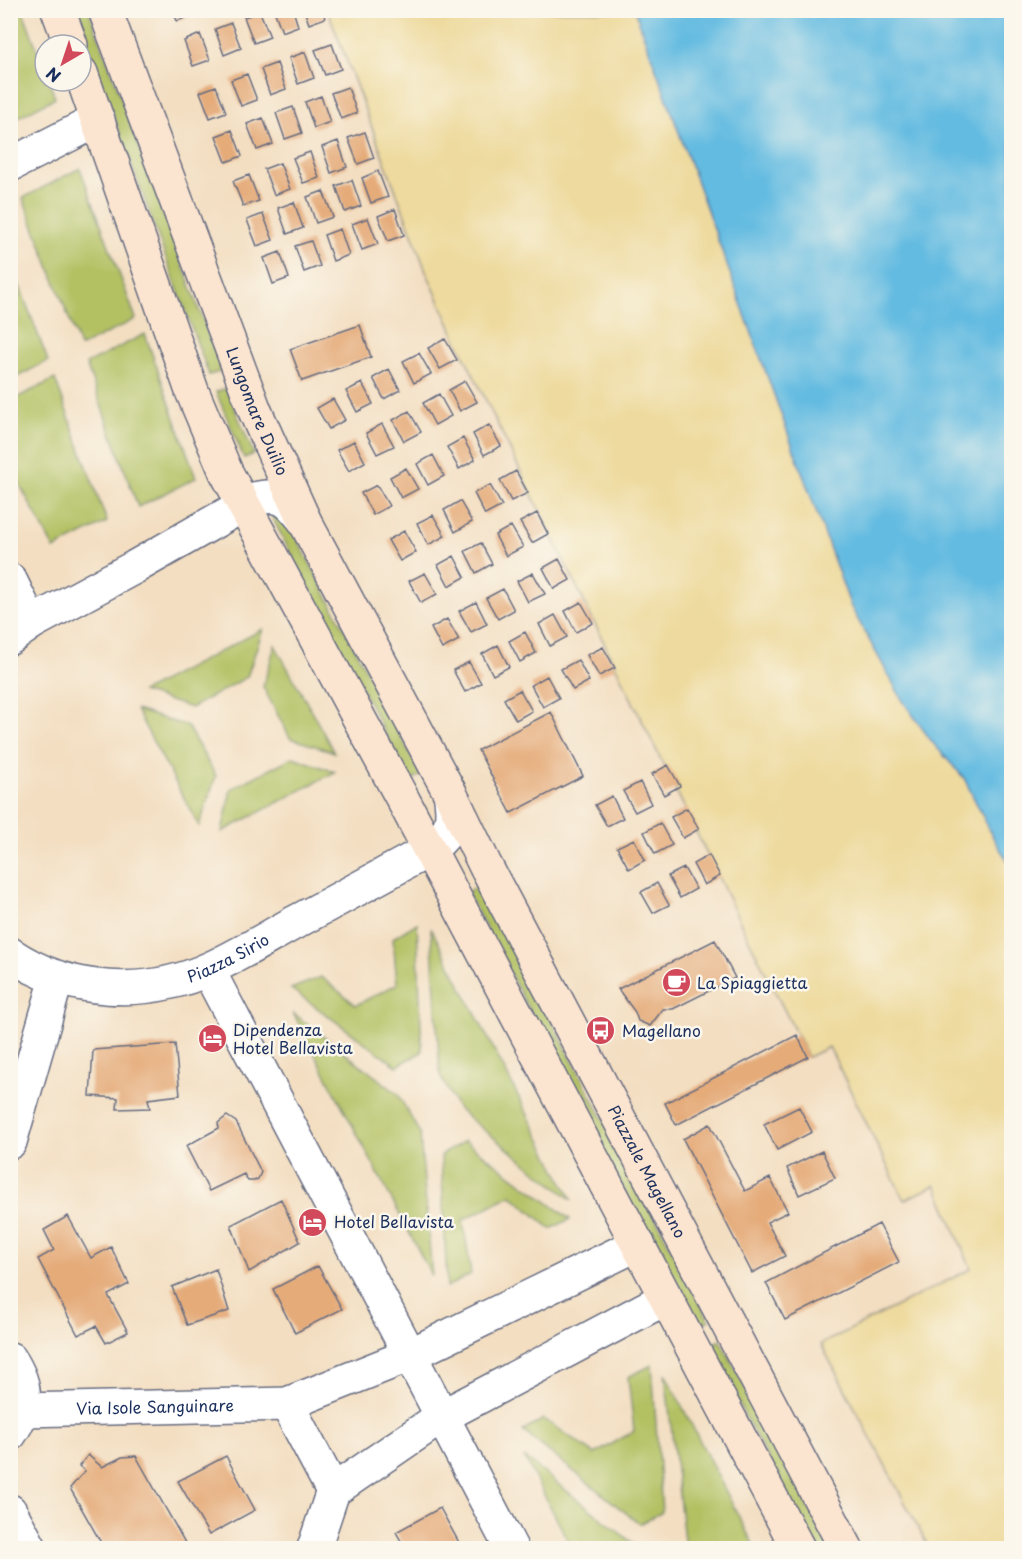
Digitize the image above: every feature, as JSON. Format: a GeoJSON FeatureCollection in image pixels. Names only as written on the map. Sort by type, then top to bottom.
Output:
{"type":"FeatureCollection","features":[{"type":"Feature","properties":{"kind":"main road"},"geometry":{"type":"LineString","coordinates":[[58,10],[67,33]]}},
{"type":"Feature","properties":{"kind":"main road","name":"Lungomare Duilio"},"geometry":{"type":"LineString","coordinates":[[105,10],[245,389],[304,519],[450,793]]}},
{"type":"Feature","properties":{"kind":"main road"},"geometry":{"type":"LineString","coordinates":[[88,93],[192,391],[226,472],[429,850],[798,1548]]}},
{"type":"Feature","properties":{"kind":"main road","name":"Piazzale Magellano"},"geometry":{"type":"LineString","coordinates":[[450,793],[485,865],[846,1548]]}},
{"type":"Feature","properties":{"kind":"street"},"geometry":{"type":"LineString","coordinates":[[10,165],[98,120]]}},
{"type":"Feature","properties":{"kind":"street"},"geometry":{"type":"LineString","coordinates":[[10,580],[21,630],[244,505],[264,497],[276,496],[284,499],[304,519]]}},
{"type":"Feature","properties":{"kind":"street","name":"Piazza Sirio"},"geometry":{"type":"LineString","coordinates":[[10,954],[57,978],[93,986],[132,988],[208,970],[429,850],[442,840],[450,828],[454,815],[450,793]]}},
{"type":"Feature","properties":{"kind":"street"},"geometry":{"type":"LineString","coordinates":[[208,970],[511,1548]]}},
{"type":"Feature","properties":{"kind":"street"},"geometry":{"type":"LineString","coordinates":[[10,1142],[57,978]]}},
{"type":"Feature","properties":{"kind":"street"},"geometry":{"type":"LineString","coordinates":[[333,1491],[287,1404],[410,1355],[638,1244]]}},
{"type":"Feature","properties":{"kind":"street"},"geometry":{"type":"LineString","coordinates":[[314,1548],[333,1491],[441,1417],[666,1298]]}},
{"type":"Feature","properties":{"kind":"street"},"geometry":{"type":"LineString","coordinates":[[10,1359],[21,1378],[24,1395],[17,1422]]}},
{"type":"Feature","properties":{"kind":"street","name":"Via Isole Sanguinare"},"geometry":{"type":"LineString","coordinates":[[17,1422],[287,1404]]}},
{"type":"Feature","properties":{"kind":"street"},"geometry":{"type":"LineString","coordinates":[[10,1511],[30,1548]]}},
{"type":"Feature","properties":{"kind":"green space"},"geometry":{"type":"Polygon","coordinates":[[[11,10],[23,11],[33,38],[33,93],[53,93],[55,98],[11,121],[11,10]]]}},
{"type":"Feature","properties":{"kind":"green space"},"geometry":{"type":"Polygon","coordinates":[[[75,11],[89,11],[222,371],[209,375],[93,60],[93,33],[83,33],[75,11]]]}},
{"type":"Feature","properties":{"kind":"green space"},"geometry":{"type":"Polygon","coordinates":[[[80,168],[136,319],[80,347],[23,198],[80,168]]]}},
{"type":"Feature","properties":{"kind":"green space"},"geometry":{"type":"Polygon","coordinates":[[[10,261],[48,361],[11,380],[10,380],[10,261]]]}},
{"type":"Feature","properties":{"kind":"green space"},"geometry":{"type":"Polygon","coordinates":[[[145,334],[196,478],[138,507],[86,364],[145,334]]]}},
{"type":"Feature","properties":{"kind":"green space"},"geometry":{"type":"Polygon","coordinates":[[[55,379],[107,522],[54,549],[11,468],[10,401],[55,379]]]}},
{"type":"Feature","properties":{"kind":"green space"},"geometry":{"type":"Polygon","coordinates":[[[226,388],[254,454],[244,458],[216,392],[226,388]]]}},
{"type":"Feature","properties":{"kind":"green space"},"geometry":{"type":"Polygon","coordinates":[[[283,512],[421,775],[410,781],[272,517],[283,512]]]}},
{"type":"Feature","properties":{"kind":"green space"},"geometry":{"type":"Polygon","coordinates":[[[263,629],[247,677],[191,708],[142,692],[263,629]]]}},
{"type":"Feature","properties":{"kind":"green space"},"geometry":{"type":"Polygon","coordinates":[[[275,645],[334,752],[290,738],[263,687],[275,645]]]}},
{"type":"Feature","properties":{"kind":"green space"},"geometry":{"type":"Polygon","coordinates":[[[136,710],[187,726],[216,776],[199,826],[136,710]]]}},
{"type":"Feature","properties":{"kind":"green space"},"geometry":{"type":"Polygon","coordinates":[[[293,757],[335,772],[222,832],[231,789],[293,757]]]}},
{"type":"Feature","properties":{"kind":"green space"},"geometry":{"type":"Polygon","coordinates":[[[480,885],[709,1320],[696,1327],[467,892],[480,885]]]}},
{"type":"Feature","properties":{"kind":"green space"},"geometry":{"type":"Polygon","coordinates":[[[417,923],[422,1052],[397,1066],[291,989],[321,977],[356,1005],[397,984],[393,938],[417,923]]]}},
{"type":"Feature","properties":{"kind":"green space"},"geometry":{"type":"Polygon","coordinates":[[[431,928],[572,1200],[458,1109],[440,1075],[431,928]]]}},
{"type":"Feature","properties":{"kind":"green space"},"geometry":{"type":"Polygon","coordinates":[[[293,1013],[398,1094],[420,1134],[432,1276],[293,1013]]]}},
{"type":"Feature","properties":{"kind":"green space"},"geometry":{"type":"Polygon","coordinates":[[[465,1141],[570,1219],[551,1229],[511,1195],[463,1220],[471,1274],[447,1287],[441,1155],[465,1141]]]}},
{"type":"Feature","properties":{"kind":"green space"},"geometry":{"type":"Polygon","coordinates":[[[720,1340],[831,1548],[815,1548],[708,1346],[720,1340]]]}},
{"type":"Feature","properties":{"kind":"green space"},"geometry":{"type":"Polygon","coordinates":[[[652,1365],[662,1512],[640,1524],[523,1431],[544,1419],[595,1454],[634,1431],[628,1377],[652,1365]]]}},
{"type":"Feature","properties":{"kind":"green space"},"geometry":{"type":"Polygon","coordinates":[[[665,1373],[755,1548],[688,1548],[684,1540],[665,1373]]]}},
{"type":"Feature","properties":{"kind":"green space"},"geometry":{"type":"Polygon","coordinates":[[[524,1457],[639,1548],[572,1548],[524,1457]]]}},
{"type":"Feature","properties":{"kind":"sand"},"geometry":{"type":"Polygon","coordinates":[[[328,11],[635,11],[851,607],[903,701],[932,742],[964,778],[995,841],[1011,866],[1010,1548],[929,1548],[821,1344],[971,1269],[936,1185],[904,1200],[829,1047],[808,1057],[457,341],[426,271],[328,11]]]}},
{"type":"Feature","properties":{"kind":"water"},"geometry":{"type":"Polygon","coordinates":[[[635,11],[1011,11],[1011,866],[995,841],[964,778],[932,742],[903,701],[851,607],[635,11]]]}},
{"type":"Feature","properties":{"kind":"building"},"geometry":{"type":"Polygon","coordinates":[[[173,10],[191,10],[193,15],[177,21],[173,10]]]}},
{"type":"Feature","properties":{"kind":"building"},"geometry":{"type":"Polygon","coordinates":[[[274,10],[293,10],[298,26],[282,32],[274,10]]]}},
{"type":"Feature","properties":{"kind":"building"},"geometry":{"type":"Polygon","coordinates":[[[304,10],[322,10],[325,18],[309,24],[304,10]]]}},
{"type":"Feature","properties":{"kind":"building"},"geometry":{"type":"Polygon","coordinates":[[[260,12],[270,37],[254,43],[244,17],[260,12]]]}},
{"type":"Feature","properties":{"kind":"building"},"geometry":{"type":"Polygon","coordinates":[[[231,23],[241,48],[224,55],[215,29],[231,23]]]}},
{"type":"Feature","properties":{"kind":"building"},"geometry":{"type":"Polygon","coordinates":[[[200,34],[210,60],[193,66],[184,41],[200,34]]]}},
{"type":"Feature","properties":{"kind":"building"},"geometry":{"type":"Polygon","coordinates":[[[332,44],[341,69],[325,75],[315,50],[332,44]]]}},
{"type":"Feature","properties":{"kind":"building"},"geometry":{"type":"Polygon","coordinates":[[[305,52],[314,78],[298,84],[289,58],[305,52]]]}},
{"type":"Feature","properties":{"kind":"building"},"geometry":{"type":"Polygon","coordinates":[[[277,63],[286,89],[270,95],[261,69],[277,63]]]}},
{"type":"Feature","properties":{"kind":"building"},"geometry":{"type":"Polygon","coordinates":[[[247,74],[257,100],[241,106],[231,80],[247,74]]]}},
{"type":"Feature","properties":{"kind":"building"},"geometry":{"type":"Polygon","coordinates":[[[216,86],[226,112],[210,118],[200,92],[216,86]]]}},
{"type":"Feature","properties":{"kind":"building"},"geometry":{"type":"Polygon","coordinates":[[[348,87],[357,113],[341,119],[331,93],[348,87]]]}},
{"type":"Feature","properties":{"kind":"building"},"geometry":{"type":"Polygon","coordinates":[[[321,96],[330,122],[314,128],[305,102],[321,96]]]}},
{"type":"Feature","properties":{"kind":"building"},"geometry":{"type":"Polygon","coordinates":[[[293,107],[302,133],[285,139],[276,113],[293,107]]]}},
{"type":"Feature","properties":{"kind":"building"},"geometry":{"type":"Polygon","coordinates":[[[263,118],[273,144],[257,150],[247,124],[263,118]]]}},
{"type":"Feature","properties":{"kind":"building"},"geometry":{"type":"Polygon","coordinates":[[[232,130],[242,156],[226,162],[216,136],[232,130]]]}},
{"type":"Feature","properties":{"kind":"building"},"geometry":{"type":"Polygon","coordinates":[[[365,132],[374,158],[358,164],[348,138],[365,132]]]}},
{"type":"Feature","properties":{"kind":"building"},"geometry":{"type":"Polygon","coordinates":[[[338,141],[347,167],[331,173],[322,147],[338,141]]]}},
{"type":"Feature","properties":{"kind":"building"},"geometry":{"type":"Polygon","coordinates":[[[310,152],[319,178],[303,183],[293,158],[310,152]]]}},
{"type":"Feature","properties":{"kind":"building"},"geometry":{"type":"Polygon","coordinates":[[[280,163],[290,189],[274,195],[264,169],[280,163]]]}},
{"type":"Feature","properties":{"kind":"building"},"geometry":{"type":"Polygon","coordinates":[[[378,171],[388,197],[371,203],[362,178],[378,171]]]}},
{"type":"Feature","properties":{"kind":"building"},"geometry":{"type":"Polygon","coordinates":[[[249,175],[259,201],[243,206],[233,181],[249,175]]]}},
{"type":"Feature","properties":{"kind":"building"},"geometry":{"type":"Polygon","coordinates":[[[352,180],[361,206],[345,212],[336,186],[352,180]]]}},
{"type":"Feature","properties":{"kind":"building"},"geometry":{"type":"Polygon","coordinates":[[[323,191],[333,217],[316,223],[307,197],[323,191]]]}},
{"type":"Feature","properties":{"kind":"building"},"geometry":{"type":"Polygon","coordinates":[[[294,202],[303,228],[287,234],[278,208],[294,202]]]}},
{"type":"Feature","properties":{"kind":"building"},"geometry":{"type":"Polygon","coordinates":[[[395,209],[404,235],[388,241],[378,216],[395,209]]]}},
{"type":"Feature","properties":{"kind":"building"},"geometry":{"type":"Polygon","coordinates":[[[263,214],[273,240],[257,246],[247,220],[263,214]]]}},
{"type":"Feature","properties":{"kind":"building"},"geometry":{"type":"Polygon","coordinates":[[[368,218],[378,244],[362,250],[352,224],[368,218]]]}},
{"type":"Feature","properties":{"kind":"building"},"geometry":{"type":"Polygon","coordinates":[[[340,229],[349,255],[333,261],[324,235],[340,229]]]}},
{"type":"Feature","properties":{"kind":"building"},"geometry":{"type":"Polygon","coordinates":[[[311,241],[320,266],[304,272],[295,246],[311,241]]]}},
{"type":"Feature","properties":{"kind":"building"},"geometry":{"type":"Polygon","coordinates":[[[280,252],[289,278],[273,284],[264,258],[280,252]]]}},
{"type":"Feature","properties":{"kind":"building"},"geometry":{"type":"Polygon","coordinates":[[[360,325],[371,357],[302,381],[290,349],[360,325]]]}},
{"type":"Feature","properties":{"kind":"building"},"geometry":{"type":"Polygon","coordinates":[[[445,339],[457,360],[440,369],[428,348],[445,339]]]}},
{"type":"Feature","properties":{"kind":"building"},"geometry":{"type":"Polygon","coordinates":[[[419,353],[431,374],[414,383],[403,361],[419,353]]]}},
{"type":"Feature","properties":{"kind":"building"},"geometry":{"type":"Polygon","coordinates":[[[389,369],[400,390],[384,399],[373,378],[389,369]]]}},
{"type":"Feature","properties":{"kind":"building"},"geometry":{"type":"Polygon","coordinates":[[[465,381],[477,402],[460,411],[449,390],[465,381]]]}},
{"type":"Feature","properties":{"kind":"building"},"geometry":{"type":"Polygon","coordinates":[[[362,383],[373,404],[357,412],[346,391],[362,383]]]}},
{"type":"Feature","properties":{"kind":"building"},"geometry":{"type":"Polygon","coordinates":[[[439,394],[451,416],[435,425],[423,403],[439,394]]]}},
{"type":"Feature","properties":{"kind":"building"},"geometry":{"type":"Polygon","coordinates":[[[333,399],[345,420],[329,429],[317,408],[333,399]]]}},
{"type":"Feature","properties":{"kind":"building"},"geometry":{"type":"Polygon","coordinates":[[[409,411],[421,432],[404,441],[393,420],[409,411]]]}},
{"type":"Feature","properties":{"kind":"building"},"geometry":{"type":"Polygon","coordinates":[[[382,424],[394,446],[377,454],[366,433],[382,424]]]}},
{"type":"Feature","properties":{"kind":"building"},"geometry":{"type":"Polygon","coordinates":[[[489,425],[501,446],[484,455],[473,434],[489,425]]]}},
{"type":"Feature","properties":{"kind":"building"},"geometry":{"type":"Polygon","coordinates":[[[463,438],[475,460],[459,469],[447,447],[463,438]]]}},
{"type":"Feature","properties":{"kind":"building"},"geometry":{"type":"Polygon","coordinates":[[[354,441],[365,462],[349,471],[337,450],[354,441]]]}},
{"type":"Feature","properties":{"kind":"building"},"geometry":{"type":"Polygon","coordinates":[[[433,455],[444,476],[428,485],[417,464],[433,455]]]}},
{"type":"Feature","properties":{"kind":"building"},"geometry":{"type":"Polygon","coordinates":[[[406,468],[418,489],[401,498],[390,477],[406,468]]]}},
{"type":"Feature","properties":{"kind":"building"},"geometry":{"type":"Polygon","coordinates":[[[516,471],[528,493],[511,501],[500,480],[516,471]]]}},
{"type":"Feature","properties":{"kind":"building"},"geometry":{"type":"Polygon","coordinates":[[[377,485],[389,506],[373,515],[361,493],[377,485]]]}},
{"type":"Feature","properties":{"kind":"building"},"geometry":{"type":"Polygon","coordinates":[[[490,485],[502,506],[485,515],[474,493],[490,485]]]}},
{"type":"Feature","properties":{"kind":"building"},"geometry":{"type":"Polygon","coordinates":[[[460,501],[472,522],[455,532],[444,510],[460,501]]]}},
{"type":"Feature","properties":{"kind":"building"},"geometry":{"type":"Polygon","coordinates":[[[537,513],[548,534],[532,543],[520,522],[537,513]]]}},
{"type":"Feature","properties":{"kind":"building"},"geometry":{"type":"Polygon","coordinates":[[[433,515],[445,536],[428,545],[417,523],[433,515]]]}},
{"type":"Feature","properties":{"kind":"building"},"geometry":{"type":"Polygon","coordinates":[[[511,526],[523,547],[506,556],[495,535],[511,526]]]}},
{"type":"Feature","properties":{"kind":"building"},"geometry":{"type":"Polygon","coordinates":[[[404,531],[416,552],[400,561],[388,540],[404,531]]]}},
{"type":"Feature","properties":{"kind":"building"},"geometry":{"type":"Polygon","coordinates":[[[481,543],[492,564],[476,573],[465,551],[481,543]]]}},
{"type":"Feature","properties":{"kind":"building"},"geometry":{"type":"Polygon","coordinates":[[[454,556],[465,577],[449,586],[438,565],[454,556]]]}},
{"type":"Feature","properties":{"kind":"building"},"geometry":{"type":"Polygon","coordinates":[[[559,559],[570,580],[554,589],[543,568],[559,559]]]}},
{"type":"Feature","properties":{"kind":"building"},"geometry":{"type":"Polygon","coordinates":[[[425,573],[437,594],[421,603],[409,581],[425,573]]]}},
{"type":"Feature","properties":{"kind":"building"},"geometry":{"type":"Polygon","coordinates":[[[533,573],[545,594],[528,602],[517,581],[533,573]]]}},
{"type":"Feature","properties":{"kind":"building"},"geometry":{"type":"Polygon","coordinates":[[[503,589],[514,610],[498,619],[486,598],[503,589]]]}},
{"type":"Feature","properties":{"kind":"building"},"geometry":{"type":"Polygon","coordinates":[[[476,602],[487,624],[471,632],[459,611],[476,602]]]}},
{"type":"Feature","properties":{"kind":"building"},"geometry":{"type":"Polygon","coordinates":[[[581,602],[593,623],[576,632],[565,611],[581,602]]]}},
{"type":"Feature","properties":{"kind":"building"},"geometry":{"type":"Polygon","coordinates":[[[555,615],[567,637],[550,646],[539,624],[555,615]]]}},
{"type":"Feature","properties":{"kind":"building"},"geometry":{"type":"Polygon","coordinates":[[[447,619],[459,640],[442,649],[431,628],[447,619]]]}},
{"type":"Feature","properties":{"kind":"building"},"geometry":{"type":"Polygon","coordinates":[[[525,632],[536,653],[520,662],[509,641],[525,632]]]}},
{"type":"Feature","properties":{"kind":"building"},"geometry":{"type":"Polygon","coordinates":[[[498,645],[509,667],[493,675],[482,654],[498,645]]]}},
{"type":"Feature","properties":{"kind":"building"},"geometry":{"type":"Polygon","coordinates":[[[603,647],[615,668],[599,676],[587,655],[603,647]]]}},
{"type":"Feature","properties":{"kind":"building"},"geometry":{"type":"Polygon","coordinates":[[[578,660],[589,681],[573,690],[561,669],[578,660]]]}},
{"type":"Feature","properties":{"kind":"building"},"geometry":{"type":"Polygon","coordinates":[[[469,662],[481,683],[465,692],[453,670],[469,662]]]}},
{"type":"Feature","properties":{"kind":"building"},"geometry":{"type":"Polygon","coordinates":[[[547,676],[559,698],[543,707],[531,685],[547,676]]]}},
{"type":"Feature","properties":{"kind":"building"},"geometry":{"type":"Polygon","coordinates":[[[520,690],[532,711],[516,720],[504,699],[520,690]]]}},
{"type":"Feature","properties":{"kind":"building"},"geometry":{"type":"Polygon","coordinates":[[[551,712],[583,776],[511,813],[478,750],[551,712]]]}},
{"type":"Feature","properties":{"kind":"building"},"geometry":{"type":"Polygon","coordinates":[[[668,765],[680,786],[664,795],[652,774],[668,765]]]}},
{"type":"Feature","properties":{"kind":"building"},"geometry":{"type":"Polygon","coordinates":[[[640,782],[651,804],[635,812],[623,791],[640,782]]]}},
{"type":"Feature","properties":{"kind":"building"},"geometry":{"type":"Polygon","coordinates":[[[612,796],[623,818],[607,826],[595,805],[612,796]]]}},
{"type":"Feature","properties":{"kind":"building"},"geometry":{"type":"Polygon","coordinates":[[[687,808],[699,829],[683,838],[671,817],[687,808]]]}},
{"type":"Feature","properties":{"kind":"building"},"geometry":{"type":"Polygon","coordinates":[[[660,823],[672,845],[655,854],[644,832],[660,823]]]}},
{"type":"Feature","properties":{"kind":"building"},"geometry":{"type":"Polygon","coordinates":[[[634,839],[645,860],[629,869],[617,847],[634,839]]]}},
{"type":"Feature","properties":{"kind":"building"},"geometry":{"type":"Polygon","coordinates":[[[709,855],[720,876],[704,885],[693,864],[709,855]]]}},
{"type":"Feature","properties":{"kind":"building"},"geometry":{"type":"Polygon","coordinates":[[[684,868],[696,889],[680,898],[668,876],[684,868]]]}},
{"type":"Feature","properties":{"kind":"building"},"geometry":{"type":"Polygon","coordinates":[[[657,883],[669,905],[653,913],[641,892],[657,883]]]}},
{"type":"Feature","properties":{"kind":"building","name":"La Spiaggietta"},"geometry":{"type":"Polygon","coordinates":[[[715,940],[735,978],[673,1009],[663,1009],[650,1026],[638,1021],[635,1012],[618,989],[715,940]]]}},
{"type":"Feature","properties":{"kind":"building"},"geometry":{"type":"Polygon","coordinates":[[[797,1035],[808,1057],[676,1125],[665,1103],[797,1035]]]}},
{"type":"Feature","properties":{"kind":"building"},"geometry":{"type":"Polygon","coordinates":[[[175,1044],[180,1095],[148,1099],[150,1108],[117,1109],[118,1098],[90,1096],[93,1050],[175,1044]]]}},
{"type":"Feature","properties":{"kind":"building"},"geometry":{"type":"Polygon","coordinates":[[[799,1107],[812,1132],[777,1150],[764,1124],[799,1107]]]}},
{"type":"Feature","properties":{"kind":"building"},"geometry":{"type":"Polygon","coordinates":[[[227,1116],[236,1122],[261,1172],[258,1179],[254,1181],[248,1181],[244,1174],[209,1191],[186,1146],[219,1128],[218,1123],[227,1116]]]}},
{"type":"Feature","properties":{"kind":"building"},"geometry":{"type":"Polygon","coordinates":[[[710,1124],[745,1191],[770,1178],[788,1212],[767,1222],[785,1256],[752,1273],[683,1139],[710,1124]]]}},
{"type":"Feature","properties":{"kind":"building"},"geometry":{"type":"Polygon","coordinates":[[[822,1151],[835,1178],[799,1195],[787,1168],[822,1151]]]}},
{"type":"Feature","properties":{"kind":"building"},"geometry":{"type":"Polygon","coordinates":[[[281,1199],[300,1242],[249,1272],[231,1225],[281,1199]]]}},
{"type":"Feature","properties":{"kind":"building"},"geometry":{"type":"Polygon","coordinates":[[[68,1216],[91,1258],[111,1247],[129,1284],[108,1295],[128,1332],[106,1343],[96,1326],[78,1335],[38,1259],[54,1250],[44,1230],[68,1216]]]}},
{"type":"Feature","properties":{"kind":"building"},"geometry":{"type":"Polygon","coordinates":[[[879,1224],[899,1262],[785,1320],[766,1283],[879,1224]]]}},
{"type":"Feature","properties":{"kind":"building"},"geometry":{"type":"Polygon","coordinates":[[[318,1266],[342,1309],[295,1333],[273,1289],[318,1266]]]}},
{"type":"Feature","properties":{"kind":"building"},"geometry":{"type":"Polygon","coordinates":[[[216,1269],[229,1311],[187,1325],[172,1287],[216,1269]]]}},
{"type":"Feature","properties":{"kind":"building"},"geometry":{"type":"Polygon","coordinates":[[[88,1455],[102,1467],[122,1457],[136,1456],[188,1548],[104,1548],[70,1488],[85,1471],[79,1466],[88,1455]]]}},
{"type":"Feature","properties":{"kind":"building"},"geometry":{"type":"Polygon","coordinates":[[[226,1456],[255,1510],[209,1535],[178,1481],[226,1456]]]}},
{"type":"Feature","properties":{"kind":"building"},"geometry":{"type":"Polygon","coordinates":[[[440,1508],[462,1548],[405,1548],[396,1532],[440,1508]]]}},
{"type":"Feature","properties":{"kind":"place","name":"La Spiaggietta"},"geometry":{"type":"Point","coordinates":[676,983]}},
{"type":"Feature","properties":{"kind":"place","name":"Magellano"},"geometry":{"type":"Point","coordinates":[601,1031]}},
{"type":"Feature","properties":{"kind":"place","name":"Dipendenza Hotel Bellavista"},"geometry":{"type":"Point","coordinates":[212,1039]}},
{"type":"Feature","properties":{"kind":"place","name":"Hotel Bellavista"},"geometry":{"type":"Point","coordinates":[313,1222]}}]}
